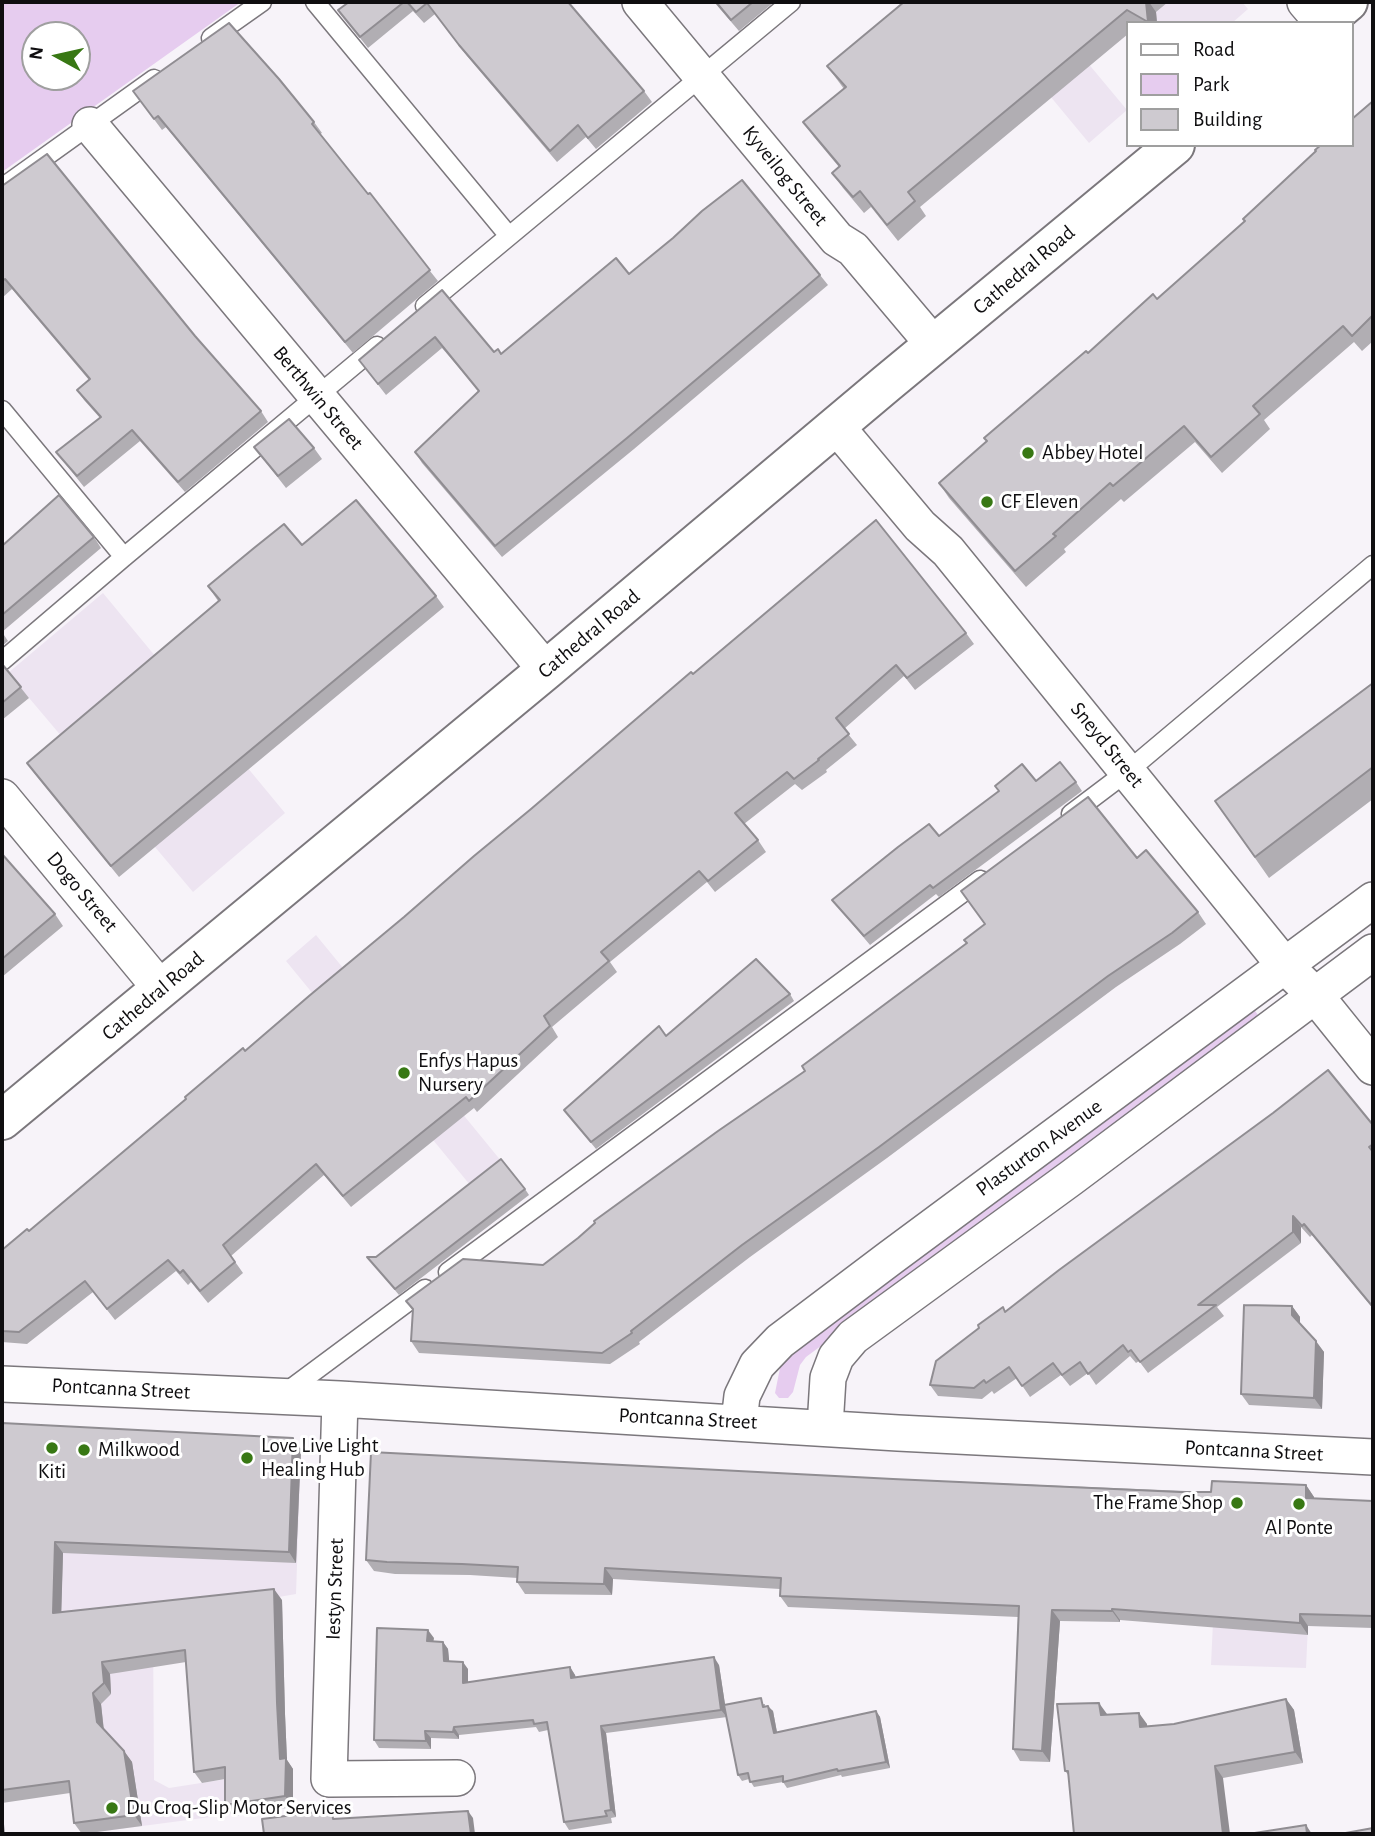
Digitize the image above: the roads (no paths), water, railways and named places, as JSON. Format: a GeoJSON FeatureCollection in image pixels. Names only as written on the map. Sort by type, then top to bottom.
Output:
{"type":"FeatureCollection","features":[{"type":"Feature","properties":{"kind":"main road"},"geometry":{"type":"LineString","coordinates":[[1325,21],[1348,2]]}},
{"type":"Feature","properties":{"kind":"main road","name":"Cathedral Road"},"geometry":{"type":"LineString","coordinates":[[2,1120],[1173,147]]}},
{"type":"Feature","properties":{"kind":"street","name":"Kyveilog Street"},"geometry":{"type":"LineString","coordinates":[[640,2],[837,239],[853,249],[934,345]]}},
{"type":"Feature","properties":{"kind":"street"},"geometry":{"type":"LineString","coordinates":[[1305,2],[1321,21]]}},
{"type":"Feature","properties":{"kind":"street","name":"Berthwin Street"},"geometry":{"type":"LineString","coordinates":[[90,125],[546,670]]}},
{"type":"Feature","properties":{"kind":"street","name":"Sneyd Street"},"geometry":{"type":"LineString","coordinates":[[836,426],[920,526],[948,551],[1285,966],[1315,995],[1373,1067]]}},
{"type":"Feature","properties":{"kind":"street","name":"Dogo Street"},"geometry":{"type":"LineString","coordinates":[[2,797],[161,989]]}},
{"type":"Feature","properties":{"kind":"street","name":"Plasturton Avenue"},"geometry":{"type":"LineString","coordinates":[[739,1422],[742,1395],[757,1365],[780,1341],[1373,901]]}},
{"type":"Feature","properties":{"kind":"street","name":"Plasturton Avenue"},"geometry":{"type":"LineString","coordinates":[[825,1427],[828,1378],[836,1357],[853,1337],[1373,952]]}},
{"type":"Feature","properties":{"kind":"street","name":"Pontcanna Street"},"geometry":{"type":"LineString","coordinates":[[2,1384],[340,1399],[951,1436],[1373,1457]]}},
{"type":"Feature","properties":{"kind":"street","name":"Iestyn Street"},"geometry":{"type":"LineString","coordinates":[[340,1399],[329,1779],[457,1778]]}},
{"type":"Feature","properties":{"kind":"lane"},"geometry":{"type":"LineString","coordinates":[[195,50],[262,2]]}},
{"type":"Feature","properties":{"kind":"lane"},"geometry":{"type":"LineString","coordinates":[[315,2],[509,236]]}},
{"type":"Feature","properties":{"kind":"lane"},"geometry":{"type":"LineString","coordinates":[[415,315],[791,2]]}},
{"type":"Feature","properties":{"kind":"lane"},"geometry":{"type":"LineString","coordinates":[[2,188],[172,66]]}},
{"type":"Feature","properties":{"kind":"lane"},"geometry":{"type":"LineString","coordinates":[[2,661],[394,332]]}},
{"type":"Feature","properties":{"kind":"lane"},"geometry":{"type":"LineString","coordinates":[[2,410],[124,556]]}},
{"type":"Feature","properties":{"kind":"lane"},"geometry":{"type":"LineString","coordinates":[[1059,822],[1128,771],[1373,565]]}},
{"type":"Feature","properties":{"kind":"lane"},"geometry":{"type":"LineString","coordinates":[[280,1397],[992,872]]}},
{"type":"Feature","properties":{"kind":"place","name":"Abbey Hotel"},"geometry":{"type":"Point","coordinates":[1028,453]}},
{"type":"Feature","properties":{"kind":"place","name":"CF Eleven"},"geometry":{"type":"Point","coordinates":[987,502]}},
{"type":"Feature","properties":{"kind":"place","name":"Enfys Hapus Nursery"},"geometry":{"type":"Point","coordinates":[404,1073]}},
{"type":"Feature","properties":{"kind":"place","name":"Kiti"},"geometry":{"type":"Point","coordinates":[52,1448]}},
{"type":"Feature","properties":{"kind":"place","name":"Milkwood"},"geometry":{"type":"Point","coordinates":[84,1450]}},
{"type":"Feature","properties":{"kind":"place","name":"Love Live Light Healing Hub"},"geometry":{"type":"Point","coordinates":[247,1458]}},
{"type":"Feature","properties":{"kind":"place","name":"The Frame Shop"},"geometry":{"type":"Point","coordinates":[1237,1503]}},
{"type":"Feature","properties":{"kind":"place","name":"Al Ponte"},"geometry":{"type":"Point","coordinates":[1299,1504]}},
{"type":"Feature","properties":{"kind":"place","name":"Du Croq-Slip Motor Services"},"geometry":{"type":"Point","coordinates":[112,1808]}}]}
